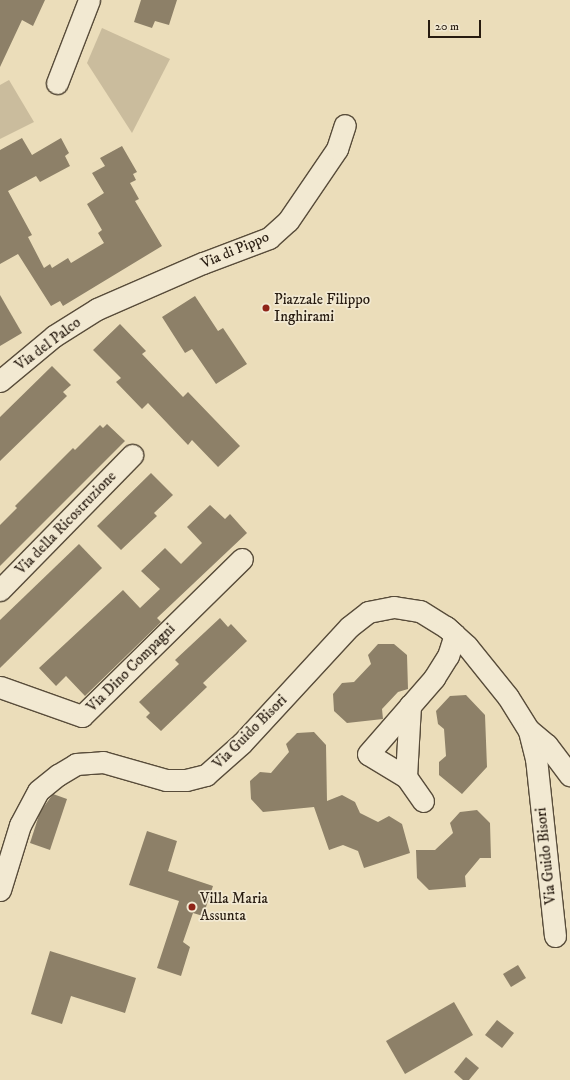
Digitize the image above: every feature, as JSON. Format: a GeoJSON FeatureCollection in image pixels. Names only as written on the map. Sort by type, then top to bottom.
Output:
{"type":"FeatureCollection","features":[{"type":"Feature","properties":{"kind":"street"},"geometry":{"type":"LineString","coordinates":[[57,83],[89,0]]}},
{"type":"Feature","properties":{"kind":"street","name":"Via di Pippo"},"geometry":{"type":"LineString","coordinates":[[98,309],[203,263],[269,238],[288,221],[337,149],[345,125]]}},
{"type":"Feature","properties":{"kind":"street","name":"Via del Palco"},"geometry":{"type":"LineString","coordinates":[[0,381],[54,336],[98,309]]}},
{"type":"Feature","properties":{"kind":"street","name":"Via della Ricostruzione"},"geometry":{"type":"LineString","coordinates":[[0,590],[132,455]]}},
{"type":"Feature","properties":{"kind":"street","name":"Via Dino Compagni"},"geometry":{"type":"LineString","coordinates":[[0,687],[82,716],[242,559]]}},
{"type":"Feature","properties":{"kind":"street","name":"Via Guido Bisori"},"geometry":{"type":"LineString","coordinates":[[0,890],[20,825],[38,791],[76,764],[102,762],[166,780],[186,780],[206,775],[242,743],[349,627],[368,612],[394,607],[420,611],[446,627],[466,646],[508,697],[529,730],[547,745],[570,775]]}},
{"type":"Feature","properties":{"kind":"street"},"geometry":{"type":"LineString","coordinates":[[423,801],[406,777],[368,754],[434,678],[448,656],[455,635],[446,627]]}},
{"type":"Feature","properties":{"kind":"street"},"geometry":{"type":"LineString","coordinates":[[406,777],[410,705]]}},
{"type":"Feature","properties":{"kind":"street","name":"Via Guido Bisori"},"geometry":{"type":"LineString","coordinates":[[529,730],[536,759],[555,936]]}},
{"type":"Feature","properties":{"kind":"shaded area"},"geometry":{"type":"Polygon","coordinates":[[[102,28],[170,59],[132,133],[87,63],[102,28]]]}},
{"type":"Feature","properties":{"kind":"shaded area"},"geometry":{"type":"Polygon","coordinates":[[[9,80],[34,122],[0,139],[0,85],[9,80]]]}},
{"type":"Feature","properties":{"kind":"building"},"geometry":{"type":"Polygon","coordinates":[[[0,0],[45,0],[33,26],[22,20],[0,67],[0,0]]]}},
{"type":"Feature","properties":{"kind":"building"},"geometry":{"type":"Polygon","coordinates":[[[141,0],[177,0],[169,25],[155,21],[152,28],[134,22],[141,0]]]}},
{"type":"Feature","properties":{"kind":"building"},"geometry":{"type":"Polygon","coordinates":[[[22,138],[32,155],[61,138],[69,153],[65,156],[70,166],[40,182],[36,176],[8,191],[32,235],[28,237],[44,268],[50,264],[52,268],[68,258],[71,263],[104,243],[98,233],[102,230],[87,204],[104,193],[92,173],[105,166],[100,158],[122,146],[137,172],[133,174],[136,180],[130,183],[139,199],[135,201],[162,246],[63,306],[60,301],[51,306],[18,254],[0,264],[0,150],[22,138]]]}},
{"type":"Feature","properties":{"kind":"building"},"geometry":{"type":"Polygon","coordinates":[[[0,295],[22,333],[0,346],[0,295]]]}},
{"type":"Feature","properties":{"kind":"building"},"geometry":{"type":"Polygon","coordinates":[[[195,296],[218,331],[223,328],[247,364],[216,384],[192,349],[185,353],[162,317],[195,296]]]}},
{"type":"Feature","properties":{"kind":"building"},"geometry":{"type":"Polygon","coordinates":[[[120,324],[146,351],[142,354],[183,397],[188,392],[240,446],[218,467],[192,440],[188,445],[148,403],[142,409],[116,382],[121,378],[93,350],[120,324]]]}},
{"type":"Feature","properties":{"kind":"building"},"geometry":{"type":"Polygon","coordinates":[[[52,366],[71,385],[63,392],[67,396],[0,461],[0,417],[52,366]]]}},
{"type":"Feature","properties":{"kind":"building"},"geometry":{"type":"Polygon","coordinates":[[[107,424],[125,441],[0,566],[0,525],[17,508],[15,506],[73,448],[75,450],[100,425],[103,428],[107,424]]]}},
{"type":"Feature","properties":{"kind":"building"},"geometry":{"type":"Polygon","coordinates":[[[151,473],[173,495],[154,513],[157,516],[121,550],[97,526],[151,473]]]}},
{"type":"Feature","properties":{"kind":"building"},"geometry":{"type":"Polygon","coordinates":[[[210,505],[225,519],[230,514],[247,533],[157,618],[161,622],[85,696],[66,676],[56,686],[39,668],[123,590],[140,608],[160,589],[141,571],[165,548],[181,564],[202,543],[187,527],[210,505]]]}},
{"type":"Feature","properties":{"kind":"building"},"geometry":{"type":"Polygon","coordinates":[[[79,544],[102,568],[0,668],[0,620],[79,544]]]}},
{"type":"Feature","properties":{"kind":"building"},"geometry":{"type":"Polygon","coordinates":[[[220,618],[228,627],[231,624],[247,641],[203,683],[207,687],[161,731],[146,717],[150,713],[139,702],[179,664],[175,660],[220,618]]]}},
{"type":"Feature","properties":{"kind":"building"},"geometry":{"type":"Polygon","coordinates":[[[378,644],[394,644],[407,655],[408,689],[398,692],[382,709],[383,719],[347,723],[334,711],[333,694],[342,683],[354,682],[371,664],[368,655],[378,644]]]}},
{"type":"Feature","properties":{"kind":"building"},"geometry":{"type":"Polygon","coordinates":[[[466,695],[485,715],[487,767],[462,794],[439,775],[439,762],[446,756],[444,729],[438,724],[436,711],[450,696],[466,695]]]}},
{"type":"Feature","properties":{"kind":"building"},"geometry":{"type":"Polygon","coordinates":[[[314,732],[326,745],[327,801],[342,795],[355,802],[360,813],[378,822],[389,816],[402,824],[410,853],[364,868],[358,851],[343,845],[329,850],[314,807],[263,812],[251,799],[250,781],[260,772],[271,773],[289,752],[286,744],[297,733],[314,732]]]}},
{"type":"Feature","properties":{"kind":"building"},"geometry":{"type":"Polygon","coordinates":[[[53,794],[67,799],[50,850],[30,843],[40,812],[53,794]]]}},
{"type":"Feature","properties":{"kind":"building"},"geometry":{"type":"Polygon","coordinates":[[[477,810],[490,823],[491,858],[480,858],[465,876],[466,887],[429,890],[417,878],[416,850],[435,850],[453,833],[450,823],[460,812],[477,810]]]}},
{"type":"Feature","properties":{"kind":"building","name":"Villa Maria Assunta"},"geometry":{"type":"Polygon","coordinates":[[[147,831],[177,841],[168,871],[213,886],[203,916],[193,913],[183,942],[190,947],[181,976],[157,968],[179,901],[129,885],[147,831]]]}},
{"type":"Feature","properties":{"kind":"building"},"geometry":{"type":"Polygon","coordinates":[[[50,951],[136,978],[125,1013],[71,996],[62,1024],[31,1014],[50,951]]]}},
{"type":"Feature","properties":{"kind":"building"},"geometry":{"type":"Polygon","coordinates":[[[518,965],[526,978],[511,987],[503,974],[518,965]]]}},
{"type":"Feature","properties":{"kind":"building"},"geometry":{"type":"Polygon","coordinates":[[[454,1002],[473,1035],[405,1074],[386,1041],[454,1002]]]}},
{"type":"Feature","properties":{"kind":"building"},"geometry":{"type":"Polygon","coordinates":[[[497,1020],[514,1033],[502,1048],[485,1035],[497,1020]]]}},
{"type":"Feature","properties":{"kind":"building"},"geometry":{"type":"Polygon","coordinates":[[[466,1057],[479,1068],[469,1080],[463,1080],[454,1072],[466,1057]]]}},
{"type":"Feature","properties":{"kind":"place","name":"Piazzale Filippo Inghirami"},"geometry":{"type":"Point","coordinates":[266,308]}},
{"type":"Feature","properties":{"kind":"place","name":"Villa Maria Assunta"},"geometry":{"type":"Point","coordinates":[192,907]}}]}
